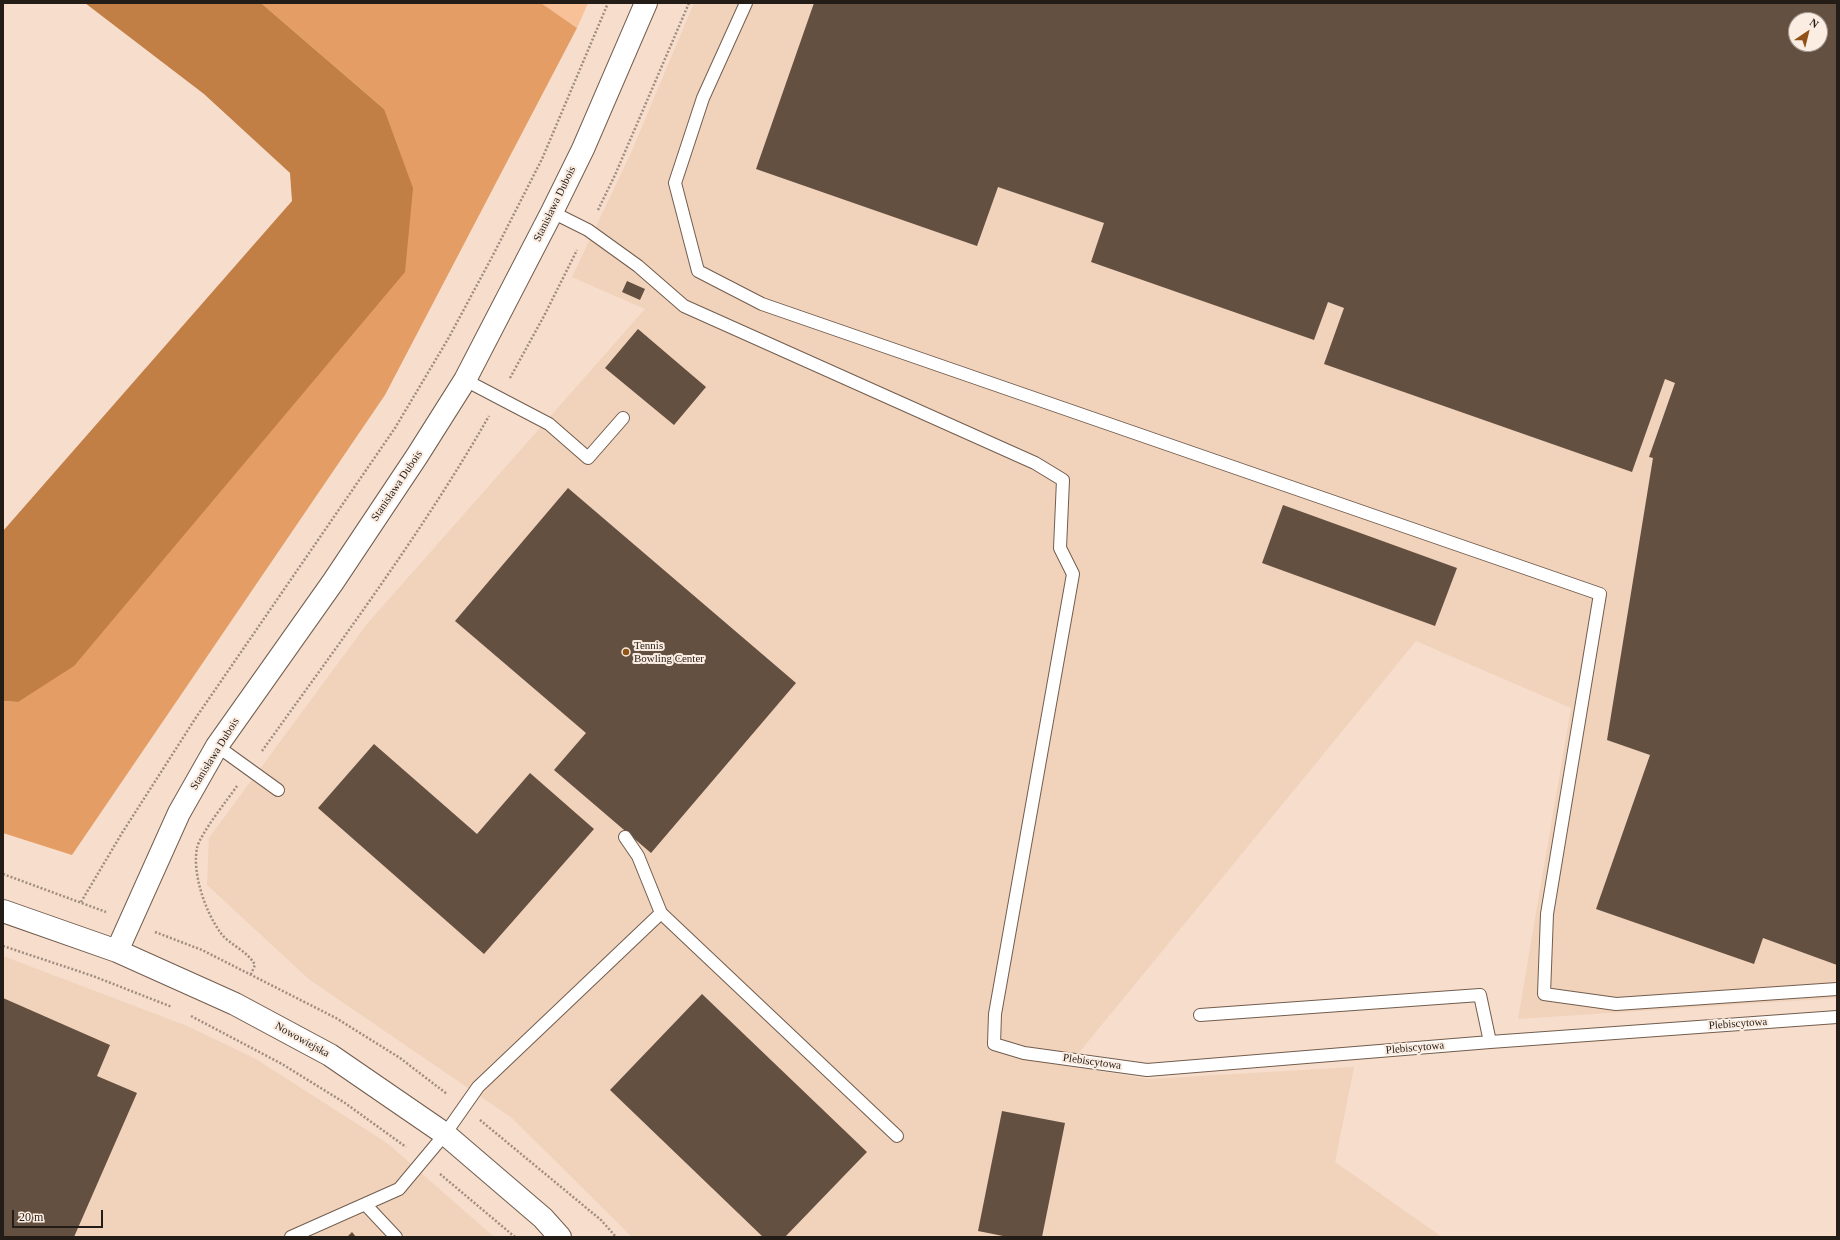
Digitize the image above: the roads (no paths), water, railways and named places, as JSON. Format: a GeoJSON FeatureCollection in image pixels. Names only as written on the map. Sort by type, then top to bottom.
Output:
{"type":"FeatureCollection","features":[{"type":"Feature","properties":{"kind":"street","name":"Stanisława Dubois"},"geometry":{"type":"LineString","coordinates":[[117,951],[179,813],[217,746],[333,582],[418,456],[465,380],[583,149],[646,3]]}},
{"type":"Feature","properties":{"kind":"street","name":"Nowowiejska"},"geometry":{"type":"LineString","coordinates":[[3,911],[117,951],[235,1004],[330,1055],[445,1134],[543,1218],[560,1237]]}},
{"type":"Feature","properties":{"kind":"lane"},"geometry":{"type":"LineString","coordinates":[[746,3],[703,98],[676,183],[698,271],[762,304],[1600,594],[1547,914],[1544,994],[1616,1004],[1837,989]]}},
{"type":"Feature","properties":{"kind":"lane","name":"Plebiscytowa"},"geometry":{"type":"LineString","coordinates":[[552,212],[588,230],[638,266],[684,306],[1035,463],[1063,480],[1060,548],[1073,574],[997,1006],[994,1044],[1024,1053],[1147,1070],[1490,1042],[1837,1017]]}},
{"type":"Feature","properties":{"kind":"lane"},"geometry":{"type":"LineString","coordinates":[[465,380],[548,424],[588,458],[622,418]]}},
{"type":"Feature","properties":{"kind":"lane"},"geometry":{"type":"LineString","coordinates":[[217,746],[278,790]]}},
{"type":"Feature","properties":{"kind":"lane"},"geometry":{"type":"LineString","coordinates":[[625,837],[638,856],[661,913],[897,1136]]}},
{"type":"Feature","properties":{"kind":"lane"},"geometry":{"type":"LineString","coordinates":[[291,1237],[399,1190],[445,1134],[478,1087],[661,913]]}},
{"type":"Feature","properties":{"kind":"lane"},"geometry":{"type":"LineString","coordinates":[[1200,1015],[1480,995],[1490,1042]]}},
{"type":"Feature","properties":{"kind":"lane"},"geometry":{"type":"LineString","coordinates":[[365,1204],[396,1237]]}},
{"type":"Feature","properties":{"kind":"place","name":"Tennis Bowling Center"},"geometry":{"type":"Point","coordinates":[626,652]}}]}
